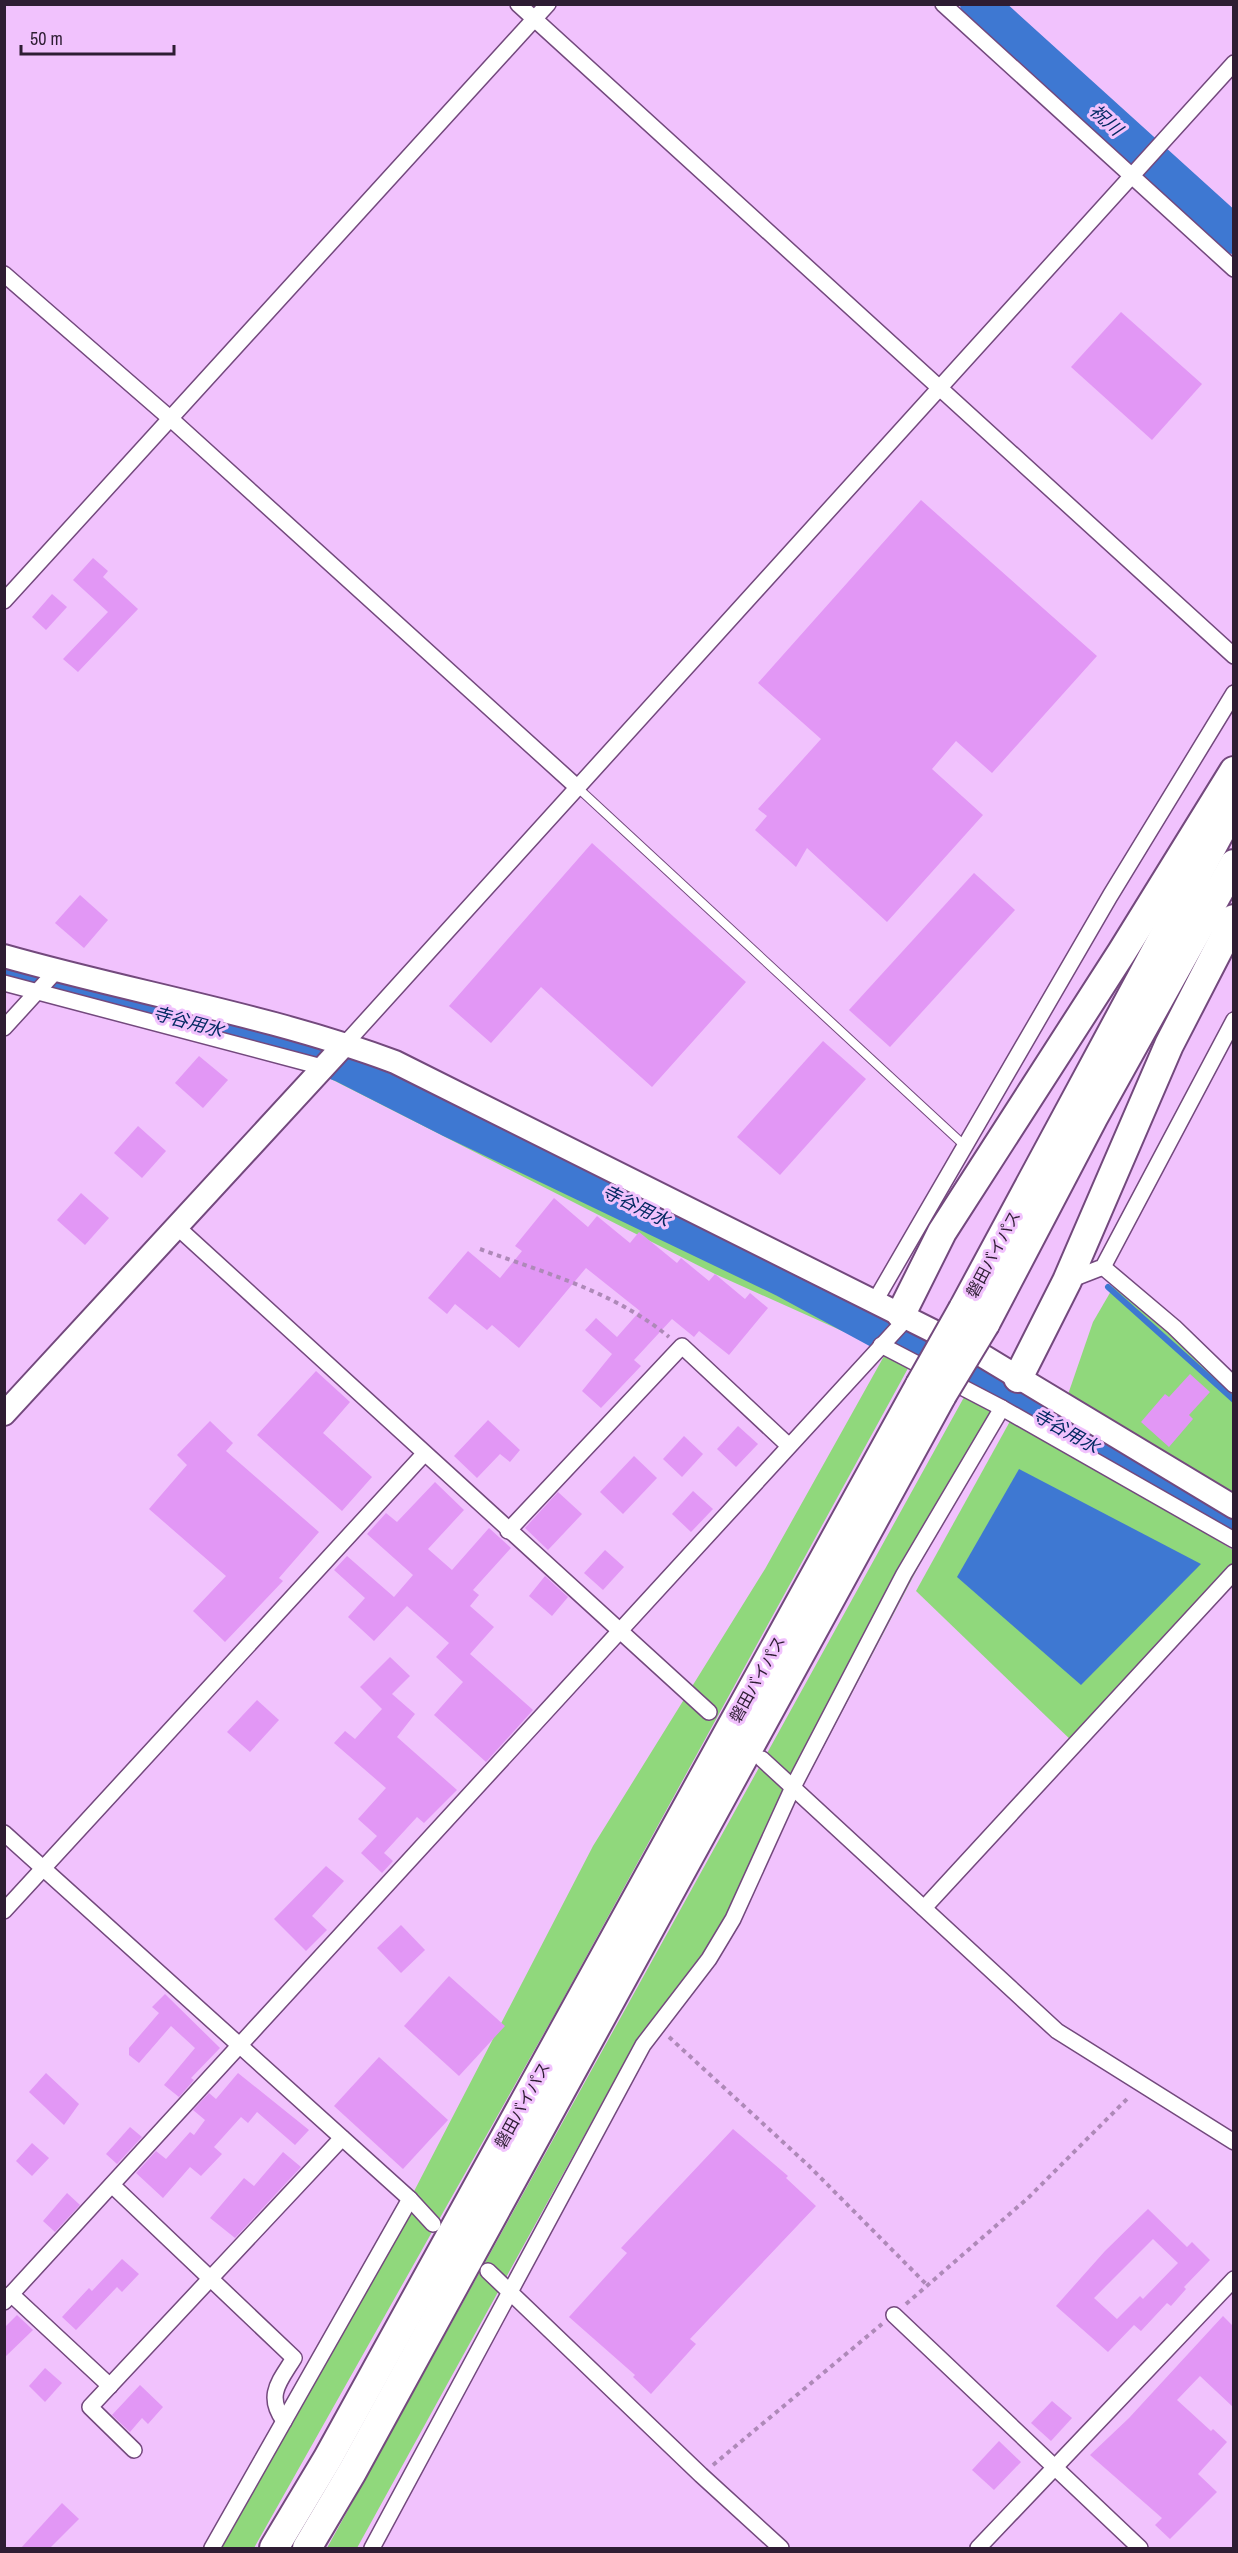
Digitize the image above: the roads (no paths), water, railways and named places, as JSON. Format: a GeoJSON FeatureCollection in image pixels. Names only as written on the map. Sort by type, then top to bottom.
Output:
{"type":"FeatureCollection","features":[{"type":"Feature","properties":{"kind":"highway"},"geometry":{"type":"LineString","coordinates":[[902,1320],[942,1232],[1233,771]]}},
{"type":"Feature","properties":{"kind":"highway","name":"磐田バイパス"},"geometry":{"type":"LineString","coordinates":[[974,1316],[1233,806]]}},
{"type":"Feature","properties":{"kind":"highway","name":"磐田バイパス"},"geometry":{"type":"LineString","coordinates":[[274,2548],[328,2458],[931,1390],[1093,1118],[1233,864]]}},
{"type":"Feature","properties":{"kind":"highway"},"geometry":{"type":"LineString","coordinates":[[1018,1378],[1067,1281],[1169,1045],[1233,919]]}},
{"type":"Feature","properties":{"kind":"highway","name":"磐田バイパス"},"geometry":{"type":"LineString","coordinates":[[307,2548],[352,2472],[931,1390]]}},
{"type":"Feature","properties":{"kind":"street"},"geometry":{"type":"LineString","coordinates":[[518,4],[1233,657]]}},
{"type":"Feature","properties":{"kind":"street"},"geometry":{"type":"LineString","coordinates":[[4,601],[172,420],[548,4]]}},
{"type":"Feature","properties":{"kind":"street"},"geometry":{"type":"LineString","coordinates":[[943,4],[1129,177],[1233,269]]}},
{"type":"Feature","properties":{"kind":"street"},"geometry":{"type":"LineString","coordinates":[[4,1414],[578,788],[1233,63]]}},
{"type":"Feature","properties":{"kind":"street"},"geometry":{"type":"LineString","coordinates":[[4,274],[172,420],[578,788]]}},
{"type":"Feature","properties":{"kind":"street"},"geometry":{"type":"LineString","coordinates":[[875,1301],[1110,896],[1233,693]]}},
{"type":"Feature","properties":{"kind":"street"},"geometry":{"type":"LineString","coordinates":[[4,956],[332,1057]]}},
{"type":"Feature","properties":{"kind":"street"},"geometry":{"type":"LineString","coordinates":[[4,1028],[41,991],[55,973]]}},
{"type":"Feature","properties":{"kind":"street"},"geometry":{"type":"LineString","coordinates":[[4,983],[332,1057],[395,1062],[875,1301],[902,1320],[1018,1378],[1233,1507]]}},
{"type":"Feature","properties":{"kind":"street"},"geometry":{"type":"LineString","coordinates":[[1067,1281],[1103,1267],[1233,1020]]}},
{"type":"Feature","properties":{"kind":"street"},"geometry":{"type":"LineString","coordinates":[[176,1226],[424,1455],[709,1712]]}},
{"type":"Feature","properties":{"kind":"street"},"geometry":{"type":"LineString","coordinates":[[1103,1267],[1174,1328],[1233,1385]]}},
{"type":"Feature","properties":{"kind":"street"},"geometry":{"type":"LineString","coordinates":[[110,2386],[8,2298],[884,1343],[902,1320]]}},
{"type":"Feature","properties":{"kind":"street"},"geometry":{"type":"LineString","coordinates":[[884,1343],[1233,1540]]}},
{"type":"Feature","properties":{"kind":"street"},"geometry":{"type":"LineString","coordinates":[[508,1531],[682,1347],[789,1445]]}},
{"type":"Feature","properties":{"kind":"street"},"geometry":{"type":"LineString","coordinates":[[372,2548],[643,2045],[710,1959],[733,1919],[793,1787],[904,1574],[1002,1408]]}},
{"type":"Feature","properties":{"kind":"street"},"geometry":{"type":"LineString","coordinates":[[4,1911],[424,1455]]}},
{"type":"Feature","properties":{"kind":"street"},"geometry":{"type":"LineString","coordinates":[[924,1908],[1233,1572]]}},
{"type":"Feature","properties":{"kind":"street"},"geometry":{"type":"LineString","coordinates":[[762,1759],[1057,2031],[1233,2142]]}},
{"type":"Feature","properties":{"kind":"street"},"geometry":{"type":"LineString","coordinates":[[4,1833],[410,2199],[433,2224]]}},
{"type":"Feature","properties":{"kind":"street"},"geometry":{"type":"LineString","coordinates":[[134,2450],[90,2407],[342,2138]]}},
{"type":"Feature","properties":{"kind":"street"},"geometry":{"type":"LineString","coordinates":[[112,2185],[294,2358],[274,2390],[276,2411],[284,2421]]}},
{"type":"Feature","properties":{"kind":"street"},"geometry":{"type":"LineString","coordinates":[[212,2548],[410,2199]]}},
{"type":"Feature","properties":{"kind":"street"},"geometry":{"type":"LineString","coordinates":[[488,2271],[701,2475],[781,2548]]}},
{"type":"Feature","properties":{"kind":"street"},"geometry":{"type":"LineString","coordinates":[[978,2548],[1233,2279]]}},
{"type":"Feature","properties":{"kind":"street"},"geometry":{"type":"LineString","coordinates":[[894,2315],[1140,2548]]}},
{"type":"Feature","properties":{"kind":"lane"},"geometry":{"type":"LineString","coordinates":[[578,788],[966,1146]]}},
{"type":"Feature","properties":{"kind":"water"},"geometry":{"type":"Polygon","coordinates":[[[1019,1469],[1201,1564],[1081,1685],[957,1577],[1019,1469]]]}},
{"type":"Feature","properties":{"kind":"waterway","name":"祝川"},"geometry":{"type":"LineString","coordinates":[[979,4],[1234,235]]}},
{"type":"Feature","properties":{"kind":"waterway","name":"寺谷用水"},"geometry":{"type":"LineString","coordinates":[[4,972],[315,1053],[344,1064],[450,1118],[784,1278],[1234,1522]]}},
{"type":"Feature","properties":{"kind":"waterway"},"geometry":{"type":"LineString","coordinates":[[1108,1287],[1234,1400]]}}]}
